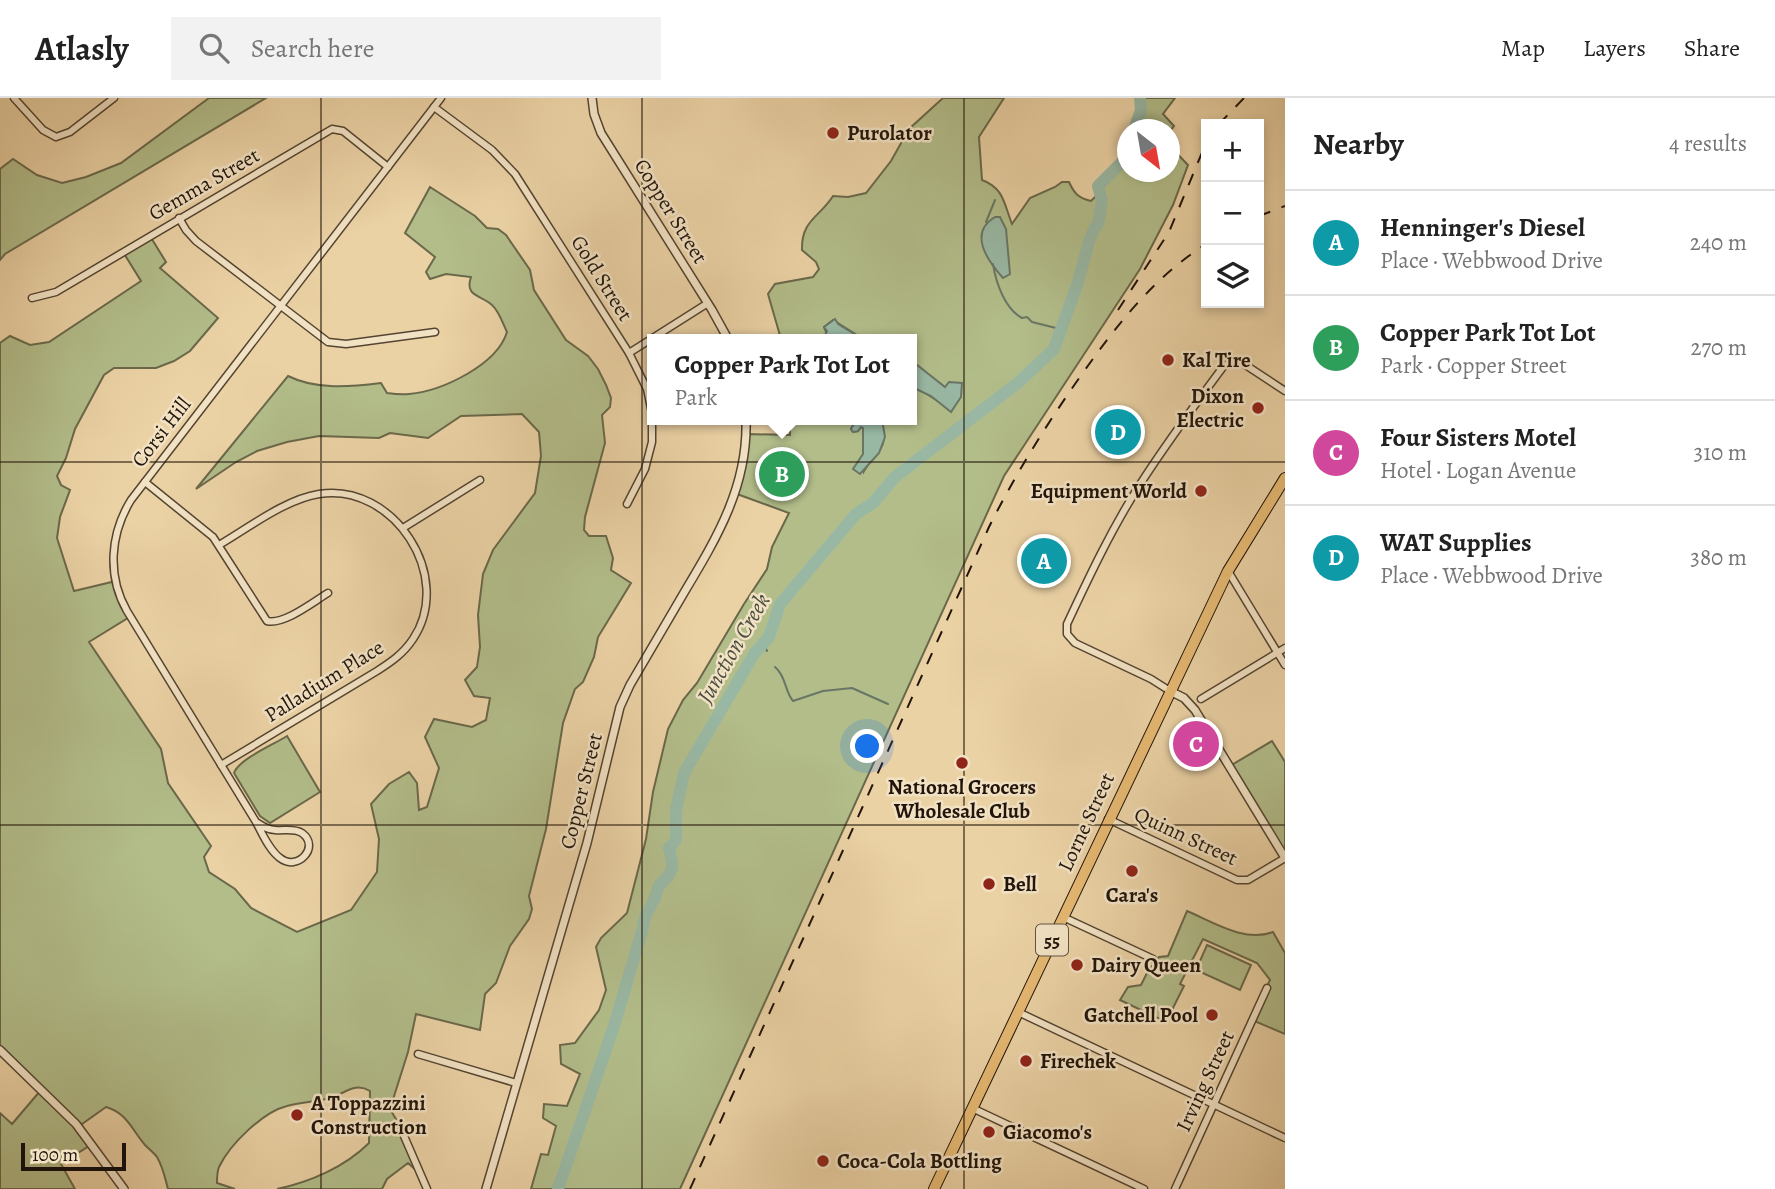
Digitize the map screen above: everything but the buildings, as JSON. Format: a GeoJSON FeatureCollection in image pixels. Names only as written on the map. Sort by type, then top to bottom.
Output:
{"type":"FeatureCollection","features":[{"type":"Feature","properties":{"kind":"main road","name":"Lorne Street"},"geometry":{"type":"LineString","coordinates":[[934,1189],[1228,571],[1285,478]]}},
{"type":"Feature","properties":{"kind":"street"},"geometry":{"type":"LineString","coordinates":[[14,98],[43,130],[57,137],[70,132],[114,98]]}},
{"type":"Feature","properties":{"kind":"street","name":"Corsi Hill"},"geometry":{"type":"LineString","coordinates":[[256,822],[275,830],[295,830],[303,834],[309,843],[307,855],[298,862],[281,859],[256,822],[122,603],[113,561],[117,531],[127,507],[145,482],[441,98]]}},
{"type":"Feature","properties":{"kind":"street","name":"Copper Street"},"geometry":{"type":"LineString","coordinates":[[592,98],[601,133],[725,334]]}},
{"type":"Feature","properties":{"kind":"street","name":"Gold Street"},"geometry":{"type":"LineString","coordinates":[[434,107],[492,150],[515,174],[629,353],[644,381],[647,394]]}},
{"type":"Feature","properties":{"kind":"street","name":"Gemma Street"},"geometry":{"type":"LineString","coordinates":[[32,298],[56,292],[332,129],[343,131],[388,167]]}},
{"type":"Feature","properties":{"kind":"street"},"geometry":{"type":"LineString","coordinates":[[179,218],[189,235],[332,343],[346,344],[435,332]]}},
{"type":"Feature","properties":{"kind":"street"},"geometry":{"type":"LineString","coordinates":[[659,334],[708,303]]}},
{"type":"Feature","properties":{"kind":"street"},"geometry":{"type":"LineString","coordinates":[[629,353],[647,342]]}},
{"type":"Feature","properties":{"kind":"street"},"geometry":{"type":"LineString","coordinates":[[1285,391],[1244,364],[1232,361],[1223,367],[1166,443],[1138,487],[1110,535],[1066,624],[1067,634],[1075,643],[1184,698],[1195,710],[1285,858]]}},
{"type":"Feature","properties":{"kind":"street","name":"Gold Street"},"geometry":{"type":"LineString","coordinates":[[627,504],[648,461],[653,425]]}},
{"type":"Feature","properties":{"kind":"street","name":"Copper Street"},"geometry":{"type":"LineString","coordinates":[[486,1189],[587,843],[623,697],[727,517],[746,451],[746,425]]}},
{"type":"Feature","properties":{"kind":"street"},"geometry":{"type":"LineString","coordinates":[[403,528],[480,480]]}},
{"type":"Feature","properties":{"kind":"street"},"geometry":{"type":"LineString","coordinates":[[145,482],[198,523],[219,545],[267,621],[273,623],[284,619],[328,593]]}},
{"type":"Feature","properties":{"kind":"street","name":"Palladium Place"},"geometry":{"type":"LineString","coordinates":[[219,545],[297,500],[319,493],[344,493],[362,498],[383,509],[403,528],[421,561],[426,597],[422,620],[414,638],[401,654],[221,765]]}},
{"type":"Feature","properties":{"kind":"street"},"geometry":{"type":"LineString","coordinates":[[1228,571],[1285,665]]}},
{"type":"Feature","properties":{"kind":"street"},"geometry":{"type":"LineString","coordinates":[[1200,699],[1285,648]]}},
{"type":"Feature","properties":{"kind":"street","name":"Quinn Street"},"geometry":{"type":"LineString","coordinates":[[1108,819],[1237,880],[1248,880],[1285,858]]}},
{"type":"Feature","properties":{"kind":"street"},"geometry":{"type":"LineString","coordinates":[[1063,917],[1153,960]]}},
{"type":"Feature","properties":{"kind":"street","name":"Irving Street"},"geometry":{"type":"LineString","coordinates":[[1175,1189],[1267,988]]}},
{"type":"Feature","properties":{"kind":"street"},"geometry":{"type":"LineString","coordinates":[[1018,1012],[1285,1138]]}},
{"type":"Feature","properties":{"kind":"street"},"geometry":{"type":"LineString","coordinates":[[0,1050],[76,1124],[124,1189]]}},
{"type":"Feature","properties":{"kind":"street"},"geometry":{"type":"LineString","coordinates":[[418,1054],[516,1083]]}},
{"type":"Feature","properties":{"kind":"street"},"geometry":{"type":"LineString","coordinates":[[972,1108],[1144,1189]]}},
{"type":"Feature","properties":{"kind":"street"},"geometry":{"type":"LineString","coordinates":[[401,1129],[427,1189]]}},
{"type":"Feature","properties":{"kind":"green space"},"geometry":{"type":"Polygon","coordinates":[[[209,98],[266,98],[5,254],[0,260],[0,169],[13,159],[37,175],[62,183],[86,177],[121,163],[209,98]]]}},
{"type":"Feature","properties":{"kind":"green space"},"geometry":{"type":"Polygon","coordinates":[[[943,98],[1004,98],[979,137],[982,180],[999,192],[1012,224],[1030,198],[1062,182],[1069,182],[1077,194],[1091,201],[1100,192],[1099,186],[1117,167],[1117,182],[1180,182],[1180,157],[1188,165],[1173,205],[1140,269],[1004,476],[680,1189],[531,1189],[541,1154],[548,1155],[556,1126],[543,1118],[544,1104],[567,1106],[580,1074],[561,1064],[560,1045],[575,1043],[599,1010],[606,990],[596,947],[601,938],[627,913],[646,839],[653,792],[668,729],[683,700],[697,683],[767,569],[772,547],[789,513],[737,494],[747,434],[790,435],[790,425],[853,425],[853,432],[861,427],[864,471],[883,444],[883,425],[917,425],[917,389],[952,410],[954,405],[945,388],[917,365],[917,334],[855,334],[833,320],[824,327],[827,334],[780,334],[768,294],[775,284],[813,277],[819,269],[816,262],[802,250],[808,225],[833,196],[848,197],[866,193],[891,161],[909,129],[943,98]]]}},
{"type":"Feature","properties":{"kind":"green space"},"geometry":{"type":"Polygon","coordinates":[[[1141,98],[1175,98],[1163,114],[1168,119],[1138,119],[1141,98]]]}},
{"type":"Feature","properties":{"kind":"green space"},"geometry":{"type":"Polygon","coordinates":[[[430,187],[475,216],[487,228],[498,229],[506,235],[530,270],[534,290],[566,340],[588,356],[598,369],[611,398],[610,407],[602,415],[605,443],[584,530],[589,536],[606,536],[613,558],[611,570],[631,583],[598,637],[594,657],[583,682],[575,689],[563,723],[546,829],[529,896],[532,909],[529,919],[510,946],[496,983],[485,994],[480,1030],[416,1014],[408,1052],[390,1109],[404,1133],[418,1172],[408,1163],[387,1179],[382,1189],[277,1189],[326,1172],[360,1152],[369,1143],[370,1091],[360,1088],[350,1089],[330,1098],[278,1109],[248,1130],[218,1169],[217,1183],[235,1189],[168,1189],[157,1157],[119,1113],[106,1107],[78,1127],[92,1144],[61,1164],[75,1189],[0,1189],[0,1113],[12,1124],[41,1090],[0,1051],[0,343],[10,336],[30,345],[49,342],[141,281],[123,252],[150,236],[166,262],[160,268],[218,318],[190,351],[174,361],[156,368],[114,368],[104,375],[75,429],[57,476],[61,485],[70,490],[60,517],[57,538],[74,591],[116,581],[131,616],[89,642],[161,749],[168,783],[211,846],[204,857],[209,872],[235,889],[251,908],[297,932],[351,910],[377,872],[379,839],[371,804],[389,784],[409,772],[417,783],[419,810],[427,807],[439,768],[425,737],[434,719],[472,727],[486,720],[490,698],[474,696],[465,680],[477,667],[480,647],[478,615],[483,574],[493,550],[535,493],[541,456],[539,432],[522,414],[461,416],[428,438],[390,433],[379,438],[319,436],[257,451],[196,489],[288,376],[310,384],[322,385],[381,383],[387,393],[409,394],[437,388],[467,374],[492,355],[501,344],[507,332],[492,305],[472,292],[469,284],[471,277],[446,274],[430,279],[426,272],[435,257],[405,233],[430,187]]]}},
{"type":"Feature","properties":{"kind":"green space"},"geometry":{"type":"Polygon","coordinates":[[[287,736],[320,792],[270,823],[260,816],[234,773],[249,758],[287,736]]]}},
{"type":"Feature","properties":{"kind":"green space"},"geometry":{"type":"Polygon","coordinates":[[[1272,741],[1285,762],[1285,857],[1230,766],[1272,741]]]}},
{"type":"Feature","properties":{"kind":"green space"},"geometry":{"type":"Polygon","coordinates":[[[1187,911],[1240,933],[1262,935],[1273,932],[1285,953],[1285,1034],[1252,1020],[1270,980],[1257,963],[1203,939],[1180,984],[1184,986],[1166,1022],[1120,1000],[1128,987],[1141,985],[1159,957],[1168,956],[1187,911]]]}},
{"type":"Feature","properties":{"kind":"green space"},"geometry":{"type":"Polygon","coordinates":[[[1207,945],[1251,965],[1240,990],[1196,970],[1207,945]]]}},
{"type":"Feature","properties":{"kind":"shaded area"},"geometry":{"type":"Polygon","coordinates":[[[1000,217],[1006,229],[1010,274],[1003,278],[986,255],[981,239],[987,223],[1000,217]]]}},
{"type":"Feature","properties":{"kind":"shaded area"},"geometry":{"type":"Polygon","coordinates":[[[835,319],[838,324],[855,334],[826,334],[824,327],[835,319]]]}},
{"type":"Feature","properties":{"kind":"shaded area"},"geometry":{"type":"Polygon","coordinates":[[[917,365],[945,387],[949,382],[962,383],[961,397],[951,412],[931,396],[917,389],[917,365]]]}},
{"type":"Feature","properties":{"kind":"shaded area"},"geometry":{"type":"Polygon","coordinates":[[[853,425],[883,425],[885,437],[879,453],[860,474],[853,469],[863,454],[863,428],[853,432],[853,425]]]}},
{"type":"Feature","properties":{"kind":"waterway","name":"Junction Creek"},"geometry":{"type":"LineString","coordinates":[[1138,119],[1141,110],[1140,98]]}},
{"type":"Feature","properties":{"kind":"waterway","name":"Junction Creek"},"geometry":{"type":"LineString","coordinates":[[558,1189],[614,1026],[645,917],[658,887],[671,870],[669,848],[676,840],[676,810],[684,773],[754,654],[769,637],[780,604],[856,514],[873,503],[895,477],[1019,382],[1054,349],[1089,242],[1098,224],[1102,201],[1098,186],[1117,167]]}},
{"type":"Feature","properties":{"kind":"waterway"},"geometry":{"type":"LineString","coordinates":[[986,222],[995,200]]}},
{"type":"Feature","properties":{"kind":"waterway"},"geometry":{"type":"LineString","coordinates":[[993,264],[1002,295],[1016,314],[1022,318],[1027,317],[1032,322],[1060,329]]}},
{"type":"Feature","properties":{"kind":"waterway"},"geometry":{"type":"LineString","coordinates":[[764,644],[767,651]]}},
{"type":"Feature","properties":{"kind":"waterway"},"geometry":{"type":"LineString","coordinates":[[775,667],[793,701],[823,691],[852,688],[888,704]]}},
{"type":"Feature","properties":{"kind":"railway"},"geometry":{"type":"LineString","coordinates":[[1224,119],[1244,98]]}},
{"type":"Feature","properties":{"kind":"railway"},"geometry":{"type":"LineString","coordinates":[[1118,310],[1169,232],[1201,155]]}},
{"type":"Feature","properties":{"kind":"railway"},"geometry":{"type":"LineString","coordinates":[[1264,214],[1285,206]]}},
{"type":"Feature","properties":{"kind":"railway"},"geometry":{"type":"LineString","coordinates":[[690,1189],[1008,490],[1063,401],[1118,325],[1167,273],[1205,245]]}},
{"type":"Feature","properties":{"kind":"place","name":"Purolator"},"geometry":{"type":"Point","coordinates":[833,133]}},
{"type":"Feature","properties":{"kind":"place","name":"Kal Tire"},"geometry":{"type":"Point","coordinates":[1168,360]}},
{"type":"Feature","properties":{"kind":"place","name":"Dixon Electric"},"geometry":{"type":"Point","coordinates":[1258,408]}},
{"type":"Feature","properties":{"kind":"place","name":"WAT Supplies"},"geometry":{"type":"Point","coordinates":[1118,432]}},
{"type":"Feature","properties":{"kind":"place","name":"Copper Park Tot Lot"},"geometry":{"type":"Point","coordinates":[782,474]}},
{"type":"Feature","properties":{"kind":"place","name":"Equipment World"},"geometry":{"type":"Point","coordinates":[1201,491]}},
{"type":"Feature","properties":{"kind":"place","name":"Henninger's Diesel"},"geometry":{"type":"Point","coordinates":[1044,561]}},
{"type":"Feature","properties":{"kind":"place","name":"Four Sisters Motel"},"geometry":{"type":"Point","coordinates":[1196,744]}},
{"type":"Feature","properties":{"kind":"place","name":"National Grocers Wholesale Club"},"geometry":{"type":"Point","coordinates":[962,763]}},
{"type":"Feature","properties":{"kind":"place","name":"Cara's"},"geometry":{"type":"Point","coordinates":[1132,871]}},
{"type":"Feature","properties":{"kind":"place","name":"Bell"},"geometry":{"type":"Point","coordinates":[989,884]}},
{"type":"Feature","properties":{"kind":"place","name":"Dairy Queen"},"geometry":{"type":"Point","coordinates":[1077,965]}},
{"type":"Feature","properties":{"kind":"place","name":"Gatchell Pool"},"geometry":{"type":"Point","coordinates":[1212,1015]}},
{"type":"Feature","properties":{"kind":"place","name":"Firechek"},"geometry":{"type":"Point","coordinates":[1026,1061]}},
{"type":"Feature","properties":{"kind":"place","name":"A Toppazzini Construction"},"geometry":{"type":"Point","coordinates":[297,1115]}},
{"type":"Feature","properties":{"kind":"place","name":"Giacomo's"},"geometry":{"type":"Point","coordinates":[989,1132]}},
{"type":"Feature","properties":{"kind":"place","name":"Coca-Cola Bottling"},"geometry":{"type":"Point","coordinates":[823,1161]}}]}
